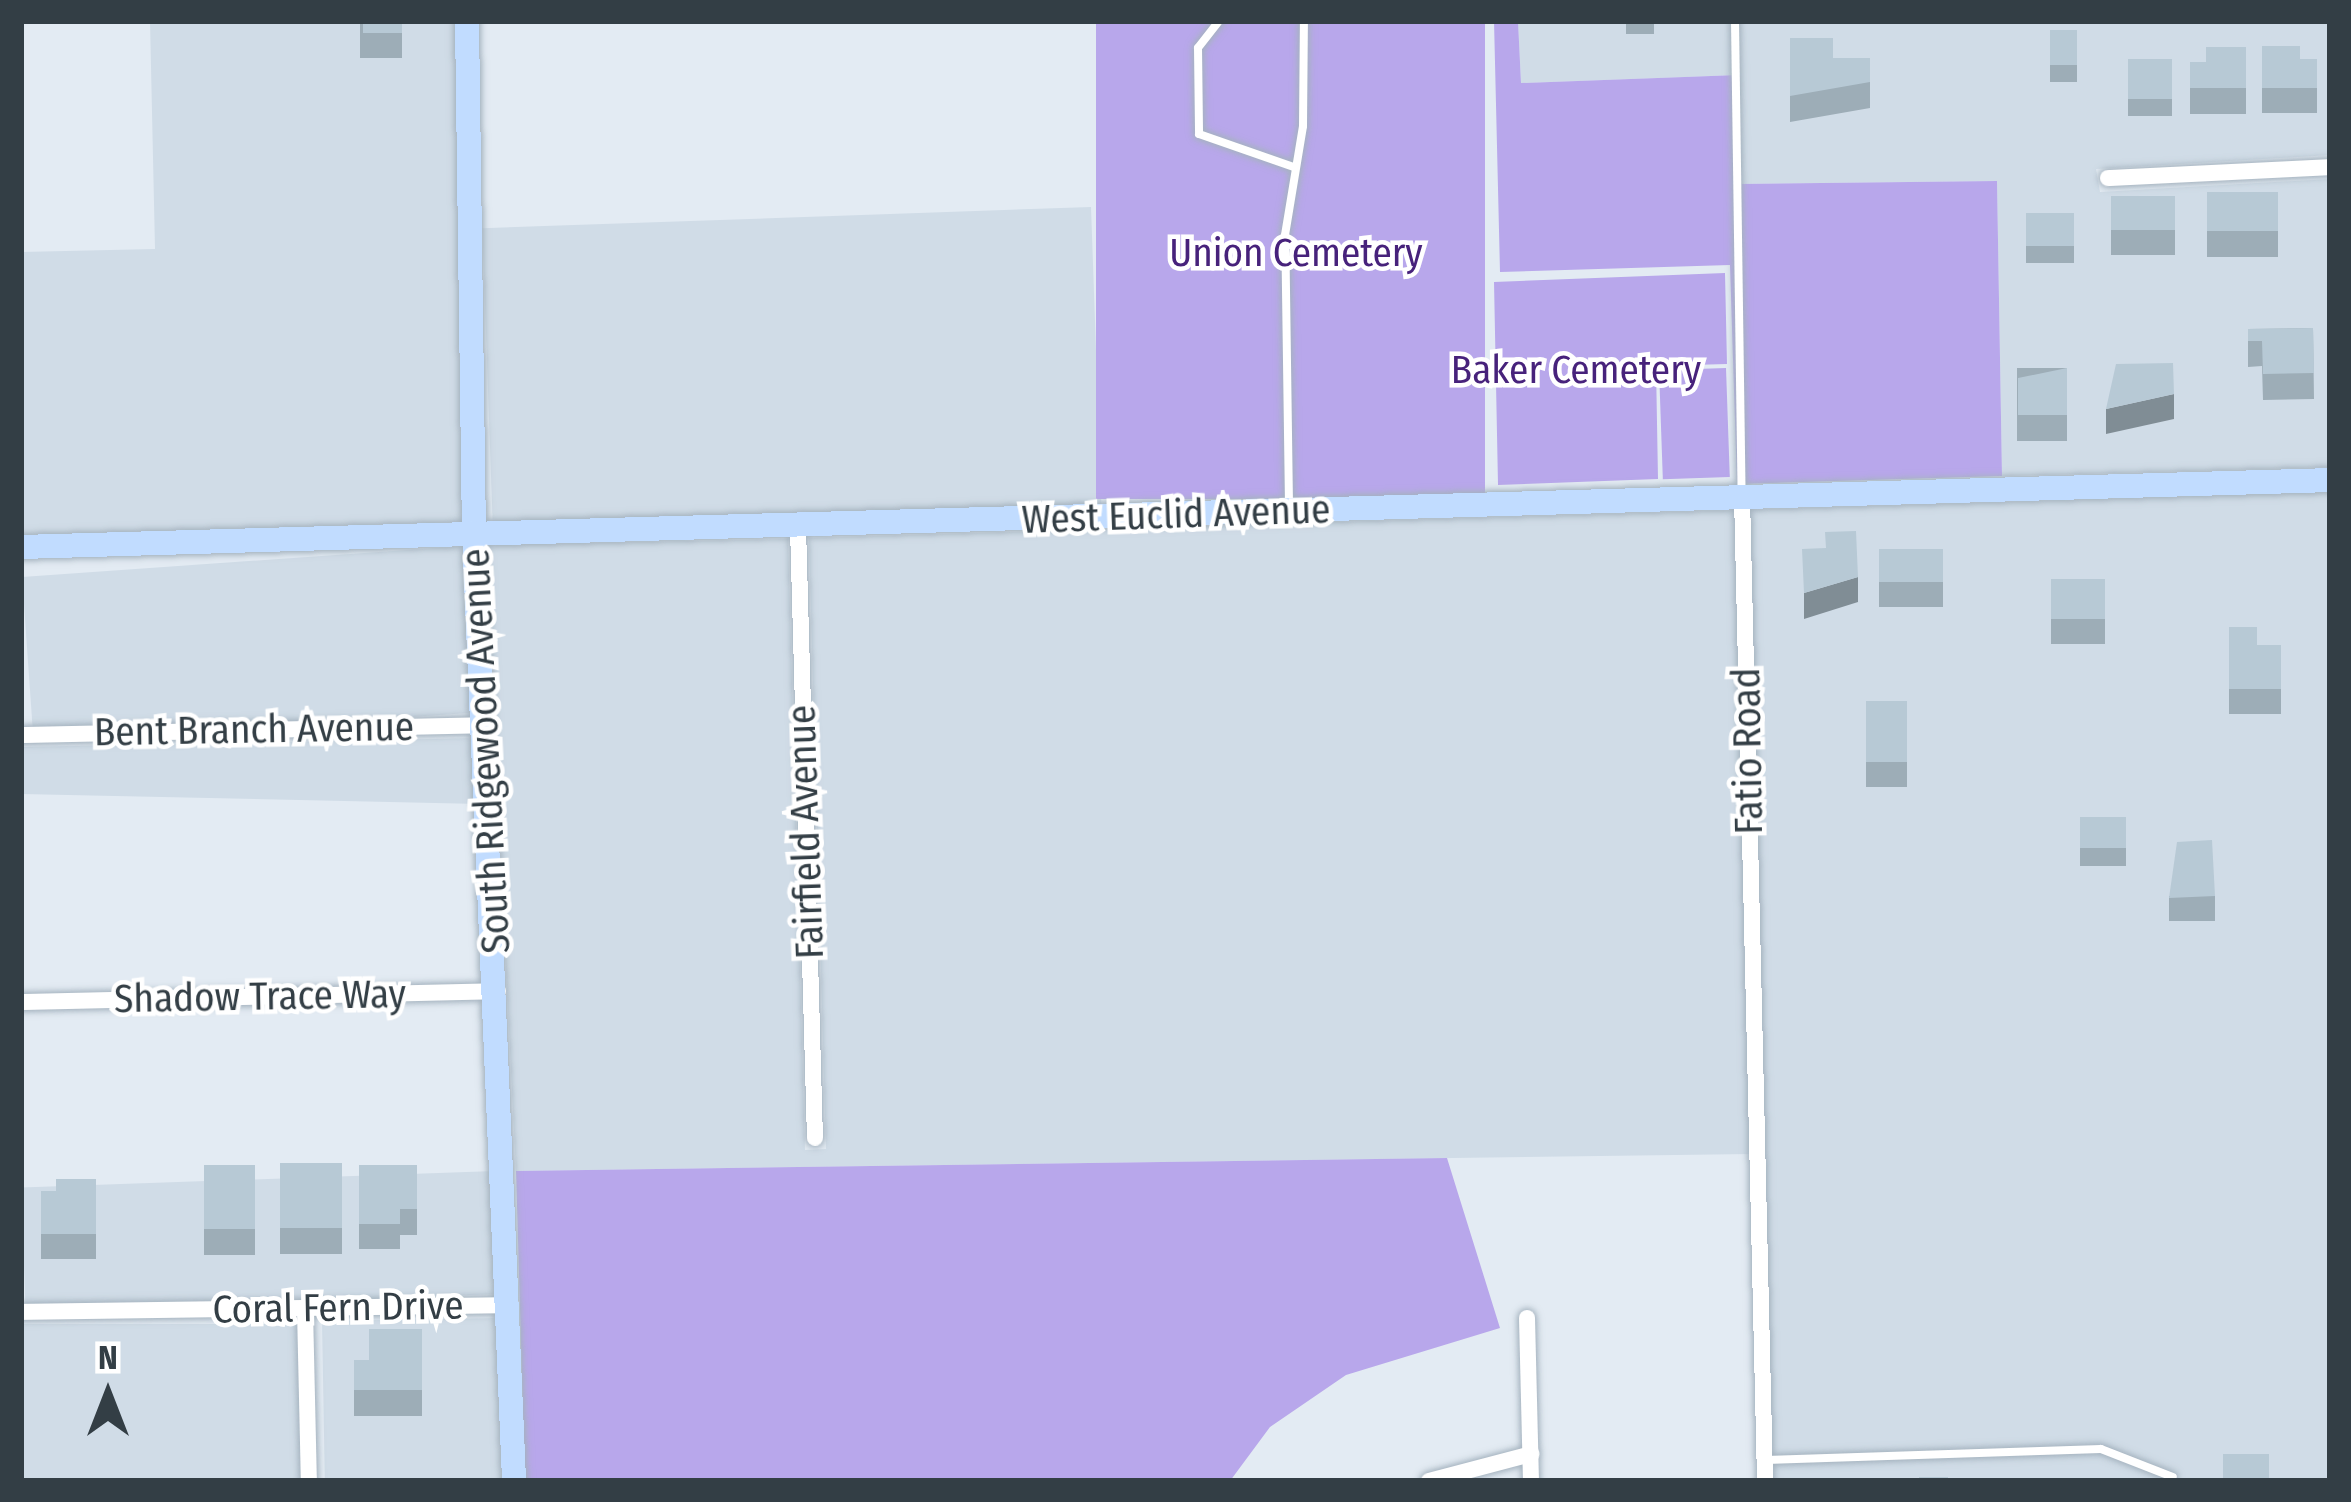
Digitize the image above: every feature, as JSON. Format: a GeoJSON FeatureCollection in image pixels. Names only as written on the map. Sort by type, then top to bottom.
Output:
{"type":"FeatureCollection","features":[{"type":"Feature","properties":{"kind":"street","name":"South Ridgewood Avenue"},"geometry":{"type":"LineString","coordinates":[[467,21],[474,533],[487,725],[514,1481]]}},
{"type":"Feature","properties":{"kind":"street"},"geometry":{"type":"LineString","coordinates":[[2108,178],[2330,167]]}},
{"type":"Feature","properties":{"kind":"street","name":"West Euclid Avenue"},"geometry":{"type":"LineString","coordinates":[[21,547],[2330,480]]}},
{"type":"Feature","properties":{"kind":"street","name":"Fatio Road"},"geometry":{"type":"LineString","coordinates":[[1742,496],[1765,1481]]}},
{"type":"Feature","properties":{"kind":"street","name":"Fairfield Avenue"},"geometry":{"type":"LineString","coordinates":[[798,527],[815,1138]]}},
{"type":"Feature","properties":{"kind":"street","name":"Bent Branch Avenue"},"geometry":{"type":"LineString","coordinates":[[21,735],[487,725]]}},
{"type":"Feature","properties":{"kind":"street","name":"Shadow Trace Way"},"geometry":{"type":"LineString","coordinates":[[21,1002],[498,992]]}},
{"type":"Feature","properties":{"kind":"street","name":"Coral Fern Drive"},"geometry":{"type":"LineString","coordinates":[[21,1312],[511,1305]]}},
{"type":"Feature","properties":{"kind":"street"},"geometry":{"type":"LineString","coordinates":[[305,1310],[310,1481]]}},
{"type":"Feature","properties":{"kind":"street"},"geometry":{"type":"LineString","coordinates":[[1527,1318],[1532,1481]]}},
{"type":"Feature","properties":{"kind":"street"},"geometry":{"type":"LineString","coordinates":[[1429,1481],[1531,1454]]}},
{"type":"Feature","properties":{"kind":"lane"},"geometry":{"type":"LineString","coordinates":[[1219,21],[1198,48],[1199,134],[1294,167]]}},
{"type":"Feature","properties":{"kind":"lane"},"geometry":{"type":"LineString","coordinates":[[1290,512],[1294,167],[1304,21]]}},
{"type":"Feature","properties":{"kind":"lane","name":"Fatio Road"},"geometry":{"type":"LineString","coordinates":[[1735,21],[1742,496]]}},
{"type":"Feature","properties":{"kind":"lane"},"geometry":{"type":"LineString","coordinates":[[1765,1460],[2101,1448],[2173,1477]]}},
{"type":"Feature","properties":{"kind":"shaded area"},"geometry":{"type":"Polygon","coordinates":[[[150,21],[456,21],[463,522],[21,535],[21,252],[155,249],[150,21]]]}},
{"type":"Feature","properties":{"kind":"shaded area"},"geometry":{"type":"Polygon","coordinates":[[[1518,21],[2330,21],[2330,155],[2096,169],[2100,192],[2330,179],[2330,467],[2002,476],[1997,181],[1736,184],[1738,75],[1521,83],[1518,21]]]}},
{"type":"Feature","properties":{"kind":"shaded area"},"geometry":{"type":"Polygon","coordinates":[[[1091,207],[1101,506],[493,527],[482,228],[1091,207]]]}},
{"type":"Feature","properties":{"kind":"shaded area"},"geometry":{"type":"Polygon","coordinates":[[[2330,492],[2330,1481],[1759,1481],[1751,1154],[516,1171],[485,545],[788,539],[805,1150],[826,1149],[809,538],[2330,492]]]}},
{"type":"Feature","properties":{"kind":"shaded area"},"geometry":{"type":"Polygon","coordinates":[[[464,546],[476,713],[34,743],[22,577],[464,546]]]}},
{"type":"Feature","properties":{"kind":"shaded area"},"geometry":{"type":"Polygon","coordinates":[[[477,738],[480,804],[21,794],[21,747],[477,738]]]}},
{"type":"Feature","properties":{"kind":"shaded area"},"geometry":{"type":"Polygon","coordinates":[[[495,1171],[499,1294],[26,1310],[21,1188],[495,1171]]]}},
{"type":"Feature","properties":{"kind":"shaded area"},"geometry":{"type":"Polygon","coordinates":[[[501,1318],[504,1481],[325,1481],[322,1321],[501,1318]]]}},
{"type":"Feature","properties":{"kind":"shaded area"},"geometry":{"type":"Polygon","coordinates":[[[22,1324],[300,1324],[300,1481],[22,1481],[22,1324]]]}},
{"type":"Feature","properties":{"kind":"green space","name":"Union Cemetery"},"geometry":{"type":"Polygon","coordinates":[[[1096,21],[1485,21],[1485,499],[1096,499],[1096,21]]]}},
{"type":"Feature","properties":{"kind":"green space"},"geometry":{"type":"Polygon","coordinates":[[[1494,21],[1518,21],[1521,83],[1738,75],[1737,184],[1997,181],[2002,476],[1737,484],[1730,265],[1500,272],[1494,21]]]}},
{"type":"Feature","properties":{"kind":"green space","name":"Baker Cemetery"},"geometry":{"type":"Polygon","coordinates":[[[1725,273],[1727,364],[1656,366],[1658,479],[1498,485],[1494,282],[1725,273]]]}},
{"type":"Feature","properties":{"kind":"green space"},"geometry":{"type":"Polygon","coordinates":[[[1726,368],[1730,477],[1663,479],[1659,370],[1726,368]]]}},
{"type":"Feature","properties":{"kind":"green space"},"geometry":{"type":"Polygon","coordinates":[[[1447,1158],[1500,1328],[1346,1375],[1270,1427],[1230,1481],[525,1481],[516,1171],[1447,1158]]]}},
{"type":"Feature","properties":{"kind":"building"},"geometry":{"type":"Polygon","coordinates":[[[363,21],[402,21],[402,33],[363,33],[363,21]]]}},
{"type":"Feature","properties":{"kind":"building"},"geometry":{"type":"Polygon","coordinates":[[[2050,30],[2077,30],[2077,65],[2050,65],[2050,30]]]}},
{"type":"Feature","properties":{"kind":"building"},"geometry":{"type":"Polygon","coordinates":[[[1790,38],[1833,38],[1833,58],[1870,58],[1870,82],[1790,96],[1790,38]]]}},
{"type":"Feature","properties":{"kind":"building"},"geometry":{"type":"Polygon","coordinates":[[[2262,46],[2300,46],[2300,59],[2317,59],[2317,88],[2262,88],[2262,46]]]}},
{"type":"Feature","properties":{"kind":"building"},"geometry":{"type":"Polygon","coordinates":[[[2206,47],[2246,47],[2246,88],[2190,88],[2190,62],[2206,62],[2206,47]]]}},
{"type":"Feature","properties":{"kind":"building"},"geometry":{"type":"Polygon","coordinates":[[[2128,59],[2172,59],[2172,99],[2128,99],[2128,59]]]}},
{"type":"Feature","properties":{"kind":"building"},"geometry":{"type":"Polygon","coordinates":[[[2207,192],[2278,192],[2278,231],[2207,231],[2207,192]]]}},
{"type":"Feature","properties":{"kind":"building"},"geometry":{"type":"Polygon","coordinates":[[[2111,196],[2175,196],[2175,230],[2111,230],[2111,196]]]}},
{"type":"Feature","properties":{"kind":"building"},"geometry":{"type":"Polygon","coordinates":[[[2026,213],[2074,213],[2074,246],[2026,246],[2026,213]]]}},
{"type":"Feature","properties":{"kind":"building"},"geometry":{"type":"Polygon","coordinates":[[[2313,328],[2314,373],[2263,374],[2262,341],[2248,341],[2248,329],[2313,328]]]}},
{"type":"Feature","properties":{"kind":"building"},"geometry":{"type":"Polygon","coordinates":[[[2173,363],[2174,394],[2106,409],[2116,364],[2173,363]]]}},
{"type":"Feature","properties":{"kind":"building"},"geometry":{"type":"Polygon","coordinates":[[[2067,368],[2067,415],[2018,415],[2018,378],[2067,368]]]}},
{"type":"Feature","properties":{"kind":"building"},"geometry":{"type":"Polygon","coordinates":[[[1856,531],[1858,577],[1804,593],[1802,549],[1826,548],[1825,532],[1856,531]]]}},
{"type":"Feature","properties":{"kind":"building"},"geometry":{"type":"Polygon","coordinates":[[[1879,549],[1943,549],[1943,582],[1879,582],[1879,549]]]}},
{"type":"Feature","properties":{"kind":"building"},"geometry":{"type":"Polygon","coordinates":[[[2051,579],[2105,579],[2105,619],[2051,619],[2051,579]]]}},
{"type":"Feature","properties":{"kind":"building"},"geometry":{"type":"Polygon","coordinates":[[[2229,627],[2257,627],[2257,645],[2281,645],[2281,689],[2229,689],[2229,627]]]}},
{"type":"Feature","properties":{"kind":"building"},"geometry":{"type":"Polygon","coordinates":[[[1866,701],[1907,701],[1907,762],[1866,762],[1866,701]]]}},
{"type":"Feature","properties":{"kind":"building"},"geometry":{"type":"Polygon","coordinates":[[[2080,817],[2126,817],[2126,848],[2080,848],[2080,817]]]}},
{"type":"Feature","properties":{"kind":"building"},"geometry":{"type":"Polygon","coordinates":[[[2212,840],[2215,896],[2169,898],[2177,842],[2212,840]]]}},
{"type":"Feature","properties":{"kind":"building"},"geometry":{"type":"Polygon","coordinates":[[[280,1163],[342,1163],[342,1228],[280,1228],[280,1163]]]}},
{"type":"Feature","properties":{"kind":"building"},"geometry":{"type":"Polygon","coordinates":[[[204,1165],[255,1165],[255,1229],[204,1229],[204,1165]]]}},
{"type":"Feature","properties":{"kind":"building"},"geometry":{"type":"Polygon","coordinates":[[[359,1165],[417,1165],[417,1209],[400,1209],[400,1224],[359,1224],[359,1165]]]}},
{"type":"Feature","properties":{"kind":"building"},"geometry":{"type":"Polygon","coordinates":[[[56,1179],[96,1179],[96,1234],[41,1234],[41,1191],[56,1191],[56,1179]]]}},
{"type":"Feature","properties":{"kind":"building"},"geometry":{"type":"Polygon","coordinates":[[[369,1329],[422,1329],[422,1390],[354,1390],[354,1360],[369,1360],[369,1329]]]}},
{"type":"Feature","properties":{"kind":"building"},"geometry":{"type":"Polygon","coordinates":[[[2223,1454],[2269,1454],[2269,1481],[2223,1481],[2223,1454]]]}},
{"type":"Feature","properties":{"kind":"building"},"geometry":{"type":"Polygon","coordinates":[[[1919,1477],[1948,1477],[1948,1481],[1919,1481],[1919,1477]]]}}]}
